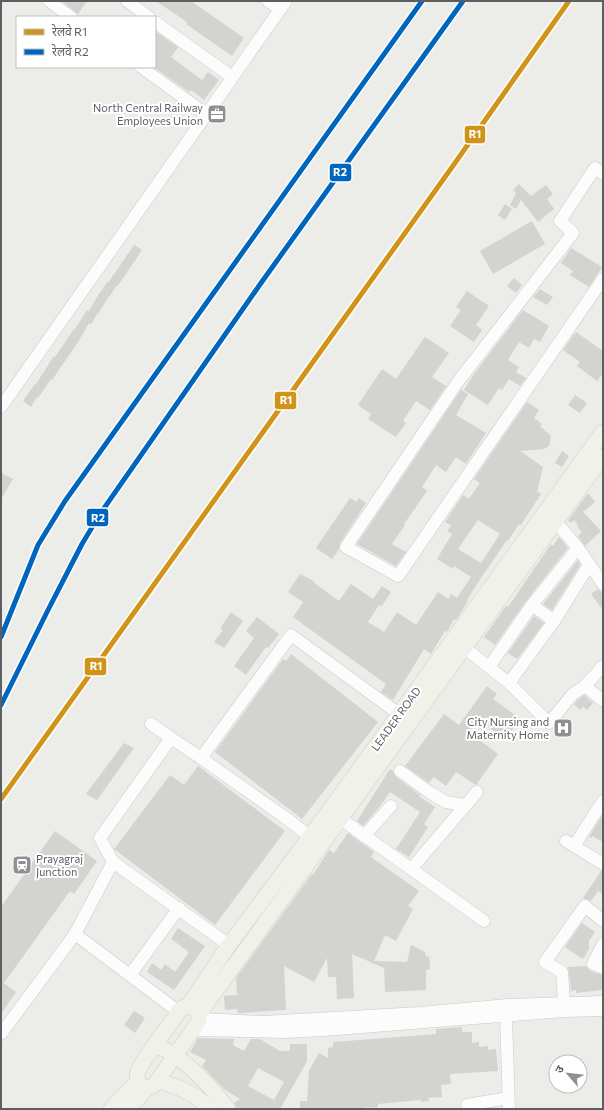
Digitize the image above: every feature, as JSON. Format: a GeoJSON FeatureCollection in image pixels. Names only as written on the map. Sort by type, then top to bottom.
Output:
{"type":"FeatureCollection","features":[{"type":"Feature","properties":{"kind":"main road","name":"LEADER ROAD"},"geometry":{"type":"LineString","coordinates":[[189,1017],[229,945],[310,837],[603,432]]}},
{"type":"Feature","properties":{"kind":"main road","name":"LEADER ROAD"},"geometry":{"type":"LineString","coordinates":[[189,1017],[261,927],[341,819],[603,456]]}},
{"type":"Feature","properties":{"kind":"main road"},"geometry":{"type":"LineString","coordinates":[[189,1017],[155,1046],[138,1071],[147,1083],[178,1086],[191,1093],[210,1109]]}},
{"type":"Feature","properties":{"kind":"main road"},"geometry":{"type":"LineString","coordinates":[[111,1109],[147,1083],[176,1055],[189,1017]]}},
{"type":"Feature","properties":{"kind":"main road"},"geometry":{"type":"LineString","coordinates":[[155,1046],[163,1047],[176,1055],[206,1084],[228,1109]]}},
{"type":"Feature","properties":{"kind":"main road"},"geometry":{"type":"LineString","coordinates":[[129,1109],[147,1083]]}},
{"type":"Feature","properties":{"kind":"street"},"geometry":{"type":"LineString","coordinates":[[49,1],[70,16]]}},
{"type":"Feature","properties":{"kind":"street"},"geometry":{"type":"LineString","coordinates":[[127,1],[148,16]]}},
{"type":"Feature","properties":{"kind":"street"},"geometry":{"type":"LineString","coordinates":[[1,407],[283,5],[268,1]]}},
{"type":"Feature","properties":{"kind":"street"},"geometry":{"type":"LineString","coordinates":[[156,23],[232,77]]}},
{"type":"Feature","properties":{"kind":"street"},"geometry":{"type":"LineString","coordinates":[[142,68],[206,114]]}},
{"type":"Feature","properties":{"kind":"street"},"geometry":{"type":"LineString","coordinates":[[603,174],[595,168],[560,221],[572,233],[458,382],[346,547],[398,576],[603,279]]}},
{"type":"Feature","properties":{"kind":"street"},"geometry":{"type":"LineString","coordinates":[[555,521],[578,548],[603,584]]}},
{"type":"Feature","properties":{"kind":"street"},"geometry":{"type":"LineString","coordinates":[[488,666],[532,605],[578,548]]}},
{"type":"Feature","properties":{"kind":"street"},"geometry":{"type":"LineString","coordinates":[[509,683],[554,621],[589,565]]}},
{"type":"Feature","properties":{"kind":"street"},"geometry":{"type":"LineString","coordinates":[[532,605],[554,621]]}},
{"type":"Feature","properties":{"kind":"street"},"geometry":{"type":"LineString","coordinates":[[201,758],[291,635],[399,714]]}},
{"type":"Feature","properties":{"kind":"street"},"geometry":{"type":"LineString","coordinates":[[465,648],[509,683],[549,723],[573,694],[585,686],[603,666]]}},
{"type":"Feature","properties":{"kind":"street"},"geometry":{"type":"LineString","coordinates":[[585,686],[603,700]]}},
{"type":"Feature","properties":{"kind":"street"},"geometry":{"type":"LineString","coordinates":[[151,724],[290,821],[310,837]]}},
{"type":"Feature","properties":{"kind":"street"},"geometry":{"type":"LineString","coordinates":[[171,738],[100,838],[113,862],[229,945]]}},
{"type":"Feature","properties":{"kind":"street"},"geometry":{"type":"LineString","coordinates":[[400,772],[446,802],[465,805]]}},
{"type":"Feature","properties":{"kind":"street"},"geometry":{"type":"LineString","coordinates":[[411,869],[476,792]]}},
{"type":"Feature","properties":{"kind":"street"},"geometry":{"type":"LineString","coordinates":[[603,801],[570,844],[603,864]]}},
{"type":"Feature","properties":{"kind":"street"},"geometry":{"type":"LineString","coordinates":[[364,836],[391,806]]}},
{"type":"Feature","properties":{"kind":"street"},"geometry":{"type":"LineString","coordinates":[[341,819],[484,921]]}},
{"type":"Feature","properties":{"kind":"street"},"geometry":{"type":"LineString","coordinates":[[1,1034],[75,934],[113,862]]}},
{"type":"Feature","properties":{"kind":"street"},"geometry":{"type":"LineString","coordinates":[[564,1002],[562,972],[545,962],[585,906],[603,921]]}},
{"type":"Feature","properties":{"kind":"street"},"geometry":{"type":"LineString","coordinates":[[130,976],[178,908]]}},
{"type":"Feature","properties":{"kind":"street"},"geometry":{"type":"LineString","coordinates":[[75,934],[130,976],[189,1017],[284,1032],[603,1010]]}},
{"type":"Feature","properties":{"kind":"street"},"geometry":{"type":"LineString","coordinates":[[603,944],[593,964],[603,968]]}},
{"type":"Feature","properties":{"kind":"street"},"geometry":{"type":"LineString","coordinates":[[189,1017],[263,1022],[420,1013],[508,1005],[564,1002],[603,1002]]}},
{"type":"Feature","properties":{"kind":"street"},"geometry":{"type":"LineString","coordinates":[[467,1105],[508,1104],[506,1016]]}},
{"type":"Feature","properties":{"kind":"building"},"geometry":{"type":"Polygon","coordinates":[[[62,1],[87,1],[78,14],[62,1]]]}},
{"type":"Feature","properties":{"kind":"building"},"geometry":{"type":"Polygon","coordinates":[[[156,1],[191,1],[244,38],[232,56],[156,1]]]}},
{"type":"Feature","properties":{"kind":"building"},"geometry":{"type":"Polygon","coordinates":[[[156,32],[178,47],[171,57],[202,80],[208,72],[219,80],[204,100],[191,90],[189,92],[155,68],[156,32]]]}},
{"type":"Feature","properties":{"kind":"building"},"geometry":{"type":"Polygon","coordinates":[[[519,184],[531,196],[546,185],[553,194],[547,199],[554,209],[538,222],[521,200],[516,209],[510,205],[516,193],[513,190],[519,184]]]}},
{"type":"Feature","properties":{"kind":"building"},"geometry":{"type":"Polygon","coordinates":[[[505,204],[512,209],[505,220],[498,215],[505,204]]]}},
{"type":"Feature","properties":{"kind":"building"},"geometry":{"type":"Polygon","coordinates":[[[532,221],[545,244],[493,274],[480,251],[532,221]]]}},
{"type":"Feature","properties":{"kind":"building"},"geometry":{"type":"Polygon","coordinates":[[[134,245],[142,250],[91,324],[89,323],[52,380],[51,379],[31,407],[23,401],[87,310],[89,311],[100,292],[107,282],[108,283],[134,245]]]}},
{"type":"Feature","properties":{"kind":"building"},"geometry":{"type":"Polygon","coordinates":[[[571,248],[602,267],[589,287],[570,275],[573,271],[561,263],[571,248]]]}},
{"type":"Feature","properties":{"kind":"building"},"geometry":{"type":"Polygon","coordinates":[[[514,278],[522,285],[516,293],[507,286],[514,278]]]}},
{"type":"Feature","properties":{"kind":"building"},"geometry":{"type":"Polygon","coordinates":[[[540,289],[553,297],[547,305],[533,297],[540,289]]]}},
{"type":"Feature","properties":{"kind":"building"},"geometry":{"type":"Polygon","coordinates":[[[467,291],[489,306],[476,325],[482,330],[474,342],[450,326],[461,310],[456,307],[467,291]]]}},
{"type":"Feature","properties":{"kind":"building"},"geometry":{"type":"Polygon","coordinates":[[[523,310],[549,326],[540,342],[534,339],[529,348],[519,342],[508,360],[519,367],[516,372],[526,378],[520,386],[509,379],[502,390],[499,388],[488,405],[464,390],[474,374],[523,310]]]}},
{"type":"Feature","properties":{"kind":"building"},"geometry":{"type":"Polygon","coordinates":[[[576,332],[603,351],[603,373],[597,381],[577,366],[580,362],[563,350],[576,332]]]}},
{"type":"Feature","properties":{"kind":"building"},"geometry":{"type":"Polygon","coordinates":[[[425,337],[449,353],[432,377],[446,386],[430,410],[416,401],[403,421],[406,423],[396,437],[368,419],[371,414],[358,405],[382,369],[396,379],[425,337]]]}},
{"type":"Feature","properties":{"kind":"building"},"geometry":{"type":"Polygon","coordinates":[[[461,390],[468,394],[456,415],[486,433],[466,464],[456,457],[446,472],[436,465],[422,487],[427,491],[392,544],[406,552],[396,566],[357,544],[461,390]]]}},
{"type":"Feature","properties":{"kind":"building"},"geometry":{"type":"Polygon","coordinates":[[[575,395],[587,403],[580,413],[568,405],[575,395]]]}},
{"type":"Feature","properties":{"kind":"building"},"geometry":{"type":"Polygon","coordinates":[[[527,402],[539,410],[534,418],[542,424],[540,426],[551,436],[549,446],[544,449],[520,451],[543,467],[537,492],[541,494],[521,525],[519,524],[481,578],[459,616],[456,620],[454,619],[447,632],[445,631],[431,654],[424,649],[393,700],[381,692],[386,684],[293,617],[303,602],[288,592],[300,574],[314,581],[313,582],[339,601],[351,584],[373,599],[382,586],[391,592],[381,607],[379,605],[368,622],[384,632],[397,612],[416,625],[438,592],[449,599],[451,594],[457,598],[471,577],[454,566],[453,569],[437,559],[452,534],[447,531],[451,526],[445,522],[463,495],[469,499],[480,483],[474,479],[527,402]],[[478,520],[458,549],[481,563],[500,534],[478,520]]]}},
{"type":"Feature","properties":{"kind":"building"},"geometry":{"type":"Polygon","coordinates":[[[562,451],[569,456],[562,467],[555,463],[562,451]]]}},
{"type":"Feature","properties":{"kind":"building"},"geometry":{"type":"Polygon","coordinates":[[[1,473],[13,479],[1,499],[1,473]]]}},
{"type":"Feature","properties":{"kind":"building"},"geometry":{"type":"Polygon","coordinates":[[[588,493],[595,502],[583,512],[601,531],[585,546],[578,536],[582,532],[577,526],[578,525],[574,520],[570,523],[568,520],[588,493]]]}},
{"type":"Feature","properties":{"kind":"building"},"geometry":{"type":"Polygon","coordinates":[[[350,498],[356,502],[359,498],[366,503],[340,543],[339,549],[332,559],[316,548],[350,498]]]}},
{"type":"Feature","properties":{"kind":"building"},"geometry":{"type":"Polygon","coordinates":[[[559,537],[568,548],[526,601],[495,645],[484,637],[506,606],[508,607],[551,544],[553,546],[559,537]]]}},
{"type":"Feature","properties":{"kind":"building"},"geometry":{"type":"Polygon","coordinates":[[[578,560],[580,565],[552,610],[543,604],[578,560]]]}},
{"type":"Feature","properties":{"kind":"building"},"geometry":{"type":"Polygon","coordinates":[[[598,589],[603,594],[603,610],[591,594],[598,589]]]}},
{"type":"Feature","properties":{"kind":"building"},"geometry":{"type":"Polygon","coordinates":[[[231,612],[243,621],[224,648],[214,642],[223,630],[220,629],[231,612]]]}},
{"type":"Feature","properties":{"kind":"building"},"geometry":{"type":"Polygon","coordinates":[[[534,616],[544,623],[517,659],[508,653],[534,616]]]}},
{"type":"Feature","properties":{"kind":"building"},"geometry":{"type":"Polygon","coordinates":[[[257,617],[279,634],[268,648],[266,647],[246,675],[234,666],[254,638],[246,631],[257,617]]]}},
{"type":"Feature","properties":{"kind":"building"},"geometry":{"type":"Polygon","coordinates":[[[291,654],[378,722],[302,819],[215,752],[283,659],[286,661],[291,654]]]}},
{"type":"Feature","properties":{"kind":"building"},"geometry":{"type":"Polygon","coordinates":[[[487,686],[497,694],[493,699],[520,719],[505,740],[478,719],[469,732],[498,754],[476,785],[456,772],[446,786],[434,777],[429,783],[405,766],[444,714],[459,725],[487,686]]]}},
{"type":"Feature","properties":{"kind":"building"},"geometry":{"type":"Polygon","coordinates":[[[584,695],[593,703],[587,710],[583,707],[580,710],[574,704],[584,695]]]}},
{"type":"Feature","properties":{"kind":"building"},"geometry":{"type":"Polygon","coordinates":[[[124,743],[134,748],[97,800],[86,794],[124,743]]]}},
{"type":"Feature","properties":{"kind":"building"},"geometry":{"type":"Polygon","coordinates":[[[198,766],[285,831],[215,925],[114,849],[170,775],[184,785],[198,766]]]}},
{"type":"Feature","properties":{"kind":"building"},"geometry":{"type":"Polygon","coordinates":[[[390,769],[396,777],[435,807],[424,824],[428,827],[409,857],[396,849],[420,812],[390,792],[363,826],[357,821],[390,769]]]}},
{"type":"Feature","properties":{"kind":"building"},"geometry":{"type":"Polygon","coordinates":[[[601,817],[603,818],[603,842],[592,836],[591,838],[589,837],[601,817]]]}},
{"type":"Feature","properties":{"kind":"building"},"geometry":{"type":"Polygon","coordinates":[[[55,831],[97,861],[74,894],[70,891],[4,983],[16,992],[1,1014],[1,907],[55,831]]]}},
{"type":"Feature","properties":{"kind":"building"},"geometry":{"type":"Polygon","coordinates":[[[348,833],[374,852],[371,857],[419,891],[408,906],[413,909],[396,941],[385,935],[374,961],[407,962],[411,945],[425,952],[426,957],[429,956],[430,969],[426,970],[426,990],[385,992],[384,968],[352,954],[354,998],[337,999],[336,977],[328,977],[327,958],[314,982],[284,966],[286,1010],[238,1013],[237,1009],[225,1010],[224,996],[237,995],[236,978],[312,874],[313,875],[329,850],[334,853],[348,833]]]}},
{"type":"Feature","properties":{"kind":"building"},"geometry":{"type":"Polygon","coordinates":[[[601,871],[603,871],[603,894],[598,891],[591,901],[583,898],[601,871]]]}},
{"type":"Feature","properties":{"kind":"building"},"geometry":{"type":"Polygon","coordinates":[[[582,923],[595,932],[589,941],[589,949],[583,959],[565,947],[582,923]]]}},
{"type":"Feature","properties":{"kind":"building"},"geometry":{"type":"Polygon","coordinates":[[[178,928],[205,946],[174,990],[147,972],[152,963],[161,970],[165,964],[175,972],[189,952],[171,939],[178,928]]]}},
{"type":"Feature","properties":{"kind":"building"},"geometry":{"type":"Polygon","coordinates":[[[586,966],[590,971],[603,975],[603,990],[576,993],[576,990],[571,991],[568,967],[586,966]]]}},
{"type":"Feature","properties":{"kind":"building"},"geometry":{"type":"Polygon","coordinates":[[[134,1011],[145,1018],[135,1033],[124,1025],[134,1011]]]}},
{"type":"Feature","properties":{"kind":"building"},"geometry":{"type":"Polygon","coordinates":[[[462,1027],[462,1032],[472,1032],[472,1043],[479,1042],[479,1047],[488,1046],[488,1050],[496,1049],[498,1071],[450,1074],[451,1084],[441,1085],[442,1097],[429,1098],[429,1101],[421,1102],[421,1100],[378,1104],[378,1107],[356,1109],[300,1109],[300,1101],[307,1101],[309,1071],[319,1053],[328,1058],[328,1048],[333,1047],[333,1042],[436,1034],[436,1029],[462,1027]]]}},
{"type":"Feature","properties":{"kind":"building"},"geometry":{"type":"Polygon","coordinates":[[[198,1038],[234,1039],[233,1045],[244,1051],[251,1039],[260,1039],[280,1051],[290,1051],[290,1044],[307,1044],[307,1061],[280,1109],[237,1109],[234,1103],[240,1099],[224,1089],[202,1066],[206,1060],[190,1052],[198,1038]],[[258,1068],[248,1086],[274,1100],[284,1082],[258,1068]]]}},
{"type":"Feature","properties":{"kind":"railway"},"geometry":{"type":"LineString","coordinates":[[1,637],[38,545],[65,501],[422,1]]}},
{"type":"Feature","properties":{"kind":"railway"},"geometry":{"type":"LineString","coordinates":[[1,705],[82,544],[100,514],[261,283],[463,1]]}},
{"type":"Feature","properties":{"kind":"rail line","name":"R2"},"geometry":{"type":"LineString","coordinates":[[1,637],[38,545],[65,501],[422,1]]}},
{"type":"Feature","properties":{"kind":"rail line","name":"R2"},"geometry":{"type":"LineString","coordinates":[[1,705],[82,544],[100,514],[261,283],[463,1]]}},
{"type":"Feature","properties":{"kind":"rail line","name":"R1"},"geometry":{"type":"LineString","coordinates":[[1,799],[569,1]]}},
{"type":"Feature","properties":{"kind":"place","name":"North Central Railway Employees Union"},"geometry":{"type":"Point","coordinates":[217,114]}},
{"type":"Feature","properties":{"kind":"place","name":"City Nursing and Maternity Home"},"geometry":{"type":"Point","coordinates":[563,728]}},
{"type":"Feature","properties":{"kind":"place","name":"Prayagraj Junction"},"geometry":{"type":"Point","coordinates":[22,865]}}]}
